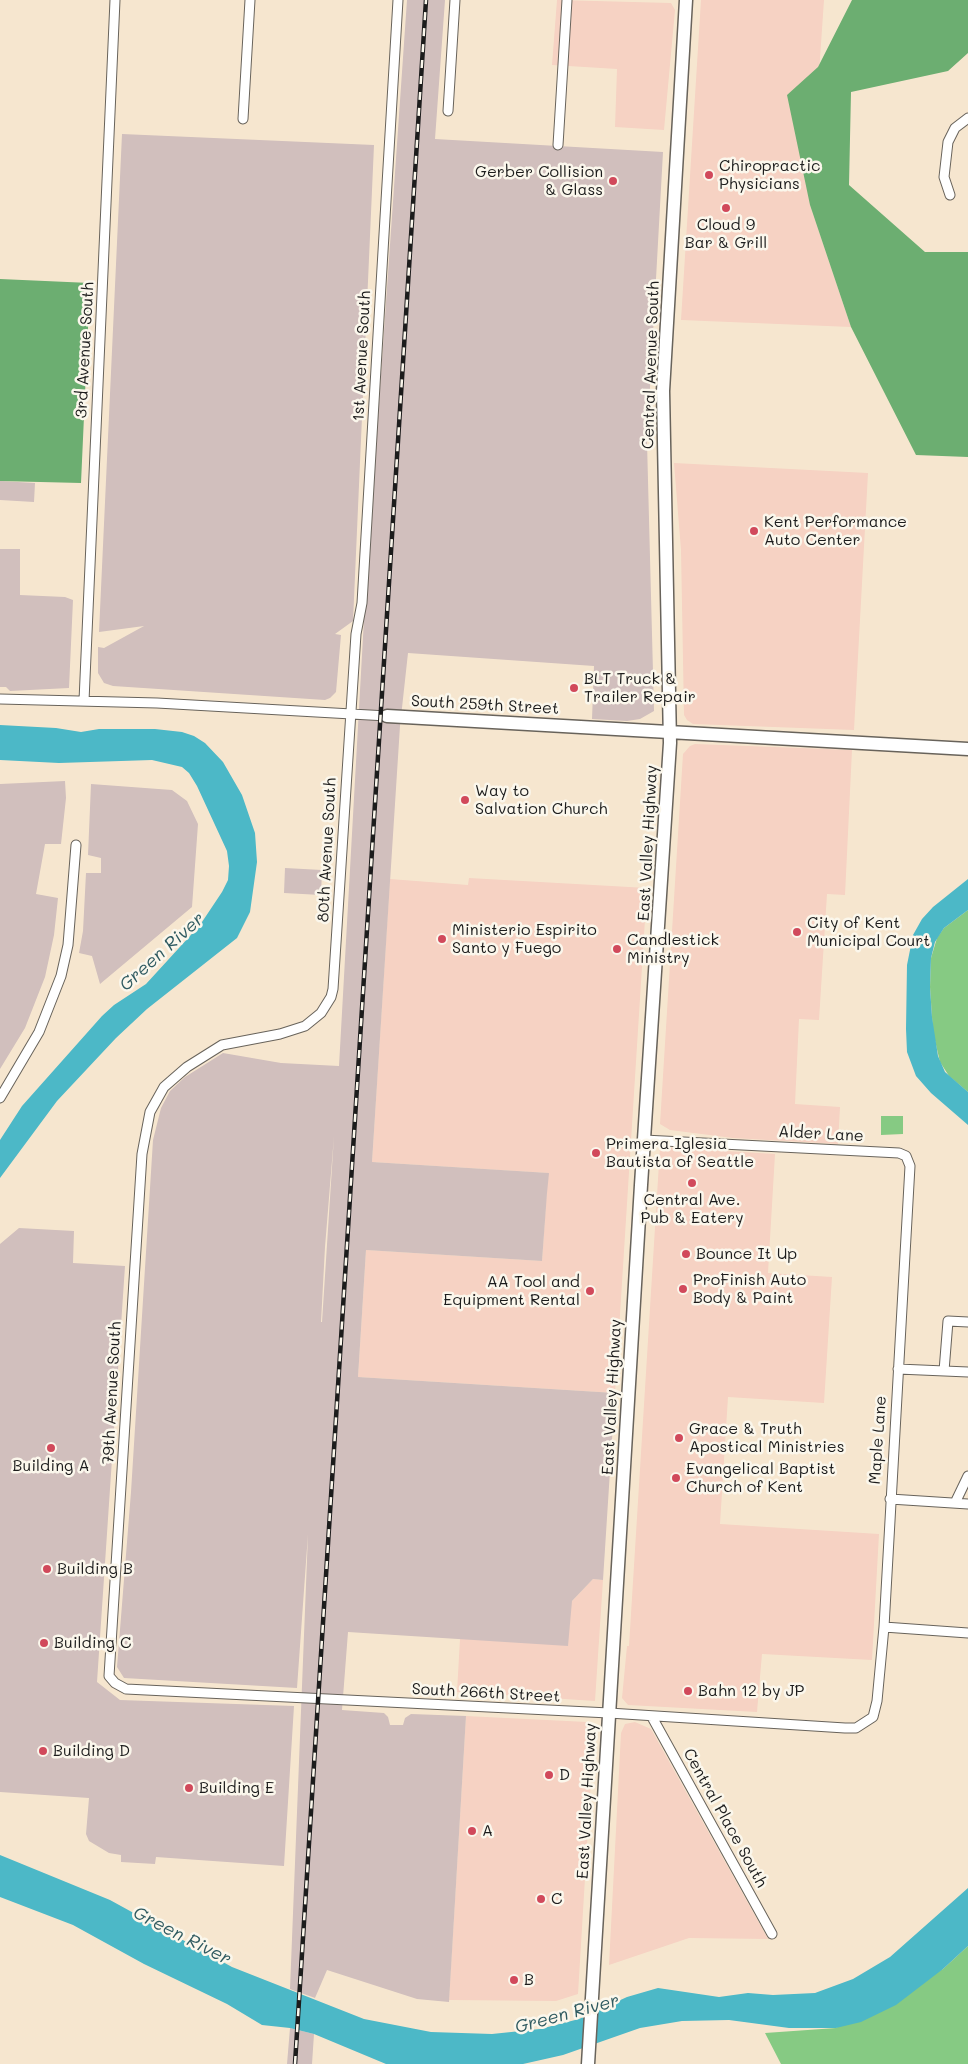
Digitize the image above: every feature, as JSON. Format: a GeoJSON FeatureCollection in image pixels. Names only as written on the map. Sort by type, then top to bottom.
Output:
{"type":"FeatureCollection","features":[{"type":"Feature","properties":{"kind":"main road","name":"Central Avenue South"},"geometry":{"type":"LineString","coordinates":[[670,732],[663,391],[686,0]]}},
{"type":"Feature","properties":{"kind":"main road","name":"South 259th Street"},"geometry":{"type":"LineString","coordinates":[[387,716],[968,749]]}},
{"type":"Feature","properties":{"kind":"main road","name":"East Valley Highway"},"geometry":{"type":"LineString","coordinates":[[588,2064],[670,732]]}},
{"type":"Feature","properties":{"kind":"street","name":"3rd Avenue South"},"geometry":{"type":"LineString","coordinates":[[84,701],[115,0]]}},
{"type":"Feature","properties":{"kind":"street"},"geometry":{"type":"LineString","coordinates":[[243,119],[250,0]]}},
{"type":"Feature","properties":{"kind":"street","name":"1st Avenue South"},"geometry":{"type":"LineString","coordinates":[[350,714],[356,634],[362,603],[398,0]]}},
{"type":"Feature","properties":{"kind":"street"},"geometry":{"type":"LineString","coordinates":[[448,111],[455,0]]}},
{"type":"Feature","properties":{"kind":"street"},"geometry":{"type":"LineString","coordinates":[[558,144],[567,0]]}},
{"type":"Feature","properties":{"kind":"street"},"geometry":{"type":"LineString","coordinates":[[950,195],[944,177],[948,142],[955,128],[968,118]]}},
{"type":"Feature","properties":{"kind":"street","name":"South 259th Street"},"geometry":{"type":"LineString","coordinates":[[0,699],[84,701],[387,716]]}},
{"type":"Feature","properties":{"kind":"street","name":"80th Avenue South"},"geometry":{"type":"LineString","coordinates":[[333,989],[350,714]]}},
{"type":"Feature","properties":{"kind":"street"},"geometry":{"type":"LineString","coordinates":[[0,1098],[39,1032],[61,976],[68,945],[76,845]]}},
{"type":"Feature","properties":{"kind":"street","name":"79th Avenue South"},"geometry":{"type":"LineString","coordinates":[[109,1676],[142,1154],[150,1112],[164,1087],[187,1066],[222,1045],[280,1034],[305,1026],[321,1013],[331,997],[333,989]]}},
{"type":"Feature","properties":{"kind":"street","name":"Alder Lane"},"geometry":{"type":"LineString","coordinates":[[644,1140],[899,1153],[906,1156]]}},
{"type":"Feature","properties":{"kind":"street","name":"Maple Lane"},"geometry":{"type":"LineString","coordinates":[[866,1723],[872,1717],[876,1702],[884,1627],[910,1166],[906,1156]]}},
{"type":"Feature","properties":{"kind":"street"},"geometry":{"type":"LineString","coordinates":[[944,1371],[948,1321],[968,1322]]}},
{"type":"Feature","properties":{"kind":"street"},"geometry":{"type":"LineString","coordinates":[[898,1369],[968,1372]]}},
{"type":"Feature","properties":{"kind":"street"},"geometry":{"type":"LineString","coordinates":[[955,1503],[968,1476]]}},
{"type":"Feature","properties":{"kind":"street"},"geometry":{"type":"LineString","coordinates":[[890,1499],[968,1504]]}},
{"type":"Feature","properties":{"kind":"street"},"geometry":{"type":"LineString","coordinates":[[884,1627],[968,1632]]}},
{"type":"Feature","properties":{"kind":"street","name":"South 266th Street"},"geometry":{"type":"LineString","coordinates":[[109,1676],[115,1683],[126,1690],[609,1713],[845,1728],[856,1728],[866,1723]]}},
{"type":"Feature","properties":{"kind":"street","name":"Central Place South"},"geometry":{"type":"LineString","coordinates":[[652,1717],[772,1934]]}},
{"type":"Feature","properties":{"kind":"shaded area"},"geometry":{"type":"Polygon","coordinates":[[[407,0],[445,0],[435,139],[663,152],[647,442],[654,711],[640,719],[627,721],[592,719],[594,666],[408,653],[400,726],[372,1162],[549,1173],[542,1261],[366,1250],[358,1377],[615,1393],[603,1580],[593,1579],[572,1601],[568,1646],[348,1632],[342,1710],[384,1713],[388,1717],[390,1725],[403,1725],[405,1718],[411,1714],[466,1716],[449,2002],[417,1999],[327,1970],[315,1998],[290,1989],[308,1534],[297,1688],[124,1678],[117,1667],[131,1492],[153,1140],[161,1108],[170,1091],[185,1077],[223,1053],[281,1063],[339,1066],[364,619],[407,0]],[[334,1136],[325,1247],[322,1322],[334,1136]]]}},
{"type":"Feature","properties":{"kind":"shaded area"},"geometry":{"type":"Polygon","coordinates":[[[557,0],[671,3],[675,10],[664,130],[615,127],[617,69],[552,65],[557,0]]]}},
{"type":"Feature","properties":{"kind":"shaded area"},"geometry":{"type":"Polygon","coordinates":[[[701,0],[824,0],[810,205],[851,327],[681,320],[701,0]]]}},
{"type":"Feature","properties":{"kind":"shaded area"},"geometry":{"type":"Polygon","coordinates":[[[122,134],[374,145],[353,621],[335,634],[341,635],[336,692],[325,700],[113,686],[104,683],[98,673],[98,647],[104,648],[144,626],[99,632],[122,134]]]}},
{"type":"Feature","properties":{"kind":"shaded area"},"geometry":{"type":"Polygon","coordinates":[[[674,463],[868,473],[854,730],[693,724],[687,720],[684,715],[681,550],[674,463]]]}},
{"type":"Feature","properties":{"kind":"shaded area"},"geometry":{"type":"Polygon","coordinates":[[[0,481],[35,483],[34,502],[0,500],[0,481]]]}},
{"type":"Feature","properties":{"kind":"shaded area"},"geometry":{"type":"Polygon","coordinates":[[[0,549],[20,549],[20,595],[65,597],[73,600],[69,688],[10,691],[6,687],[0,687],[0,549]]]}},
{"type":"Feature","properties":{"kind":"shaded area"},"geometry":{"type":"Polygon","coordinates":[[[695,744],[852,750],[845,895],[827,894],[819,1020],[799,1019],[795,1104],[840,1107],[838,1144],[733,1138],[670,1130],[660,1124],[683,754],[690,746],[695,744]]]}},
{"type":"Feature","properties":{"kind":"shaded area"},"geometry":{"type":"Polygon","coordinates":[[[65,781],[66,798],[61,844],[45,844],[36,894],[58,898],[54,935],[45,977],[25,1028],[0,1069],[0,784],[65,781]]]}},
{"type":"Feature","properties":{"kind":"shaded area"},"geometry":{"type":"Polygon","coordinates":[[[91,784],[172,790],[187,801],[198,824],[192,907],[100,984],[92,956],[79,953],[83,931],[86,873],[101,873],[101,858],[88,855],[91,784]]]}},
{"type":"Feature","properties":{"kind":"shaded area"},"geometry":{"type":"Polygon","coordinates":[[[285,868],[322,870],[321,895],[284,893],[285,868]]]}},
{"type":"Feature","properties":{"kind":"shaded area"},"geometry":{"type":"Polygon","coordinates":[[[469,878],[647,888],[615,1393],[358,1377],[366,1250],[542,1261],[548,1173],[372,1162],[390,879],[468,885],[469,878]]]}},
{"type":"Feature","properties":{"kind":"shaded area"},"geometry":{"type":"Polygon","coordinates":[[[660,1147],[775,1154],[768,1273],[832,1277],[824,1403],[728,1397],[720,1524],[879,1534],[872,1660],[762,1654],[757,1712],[628,1705],[622,1698],[627,1646],[629,1646],[660,1147]]]}},
{"type":"Feature","properties":{"kind":"shaded area"},"geometry":{"type":"Polygon","coordinates":[[[19,1228],[74,1231],[73,1263],[125,1266],[97,1682],[120,1700],[294,1706],[284,1866],[156,1857],[155,1864],[121,1862],[121,1855],[109,1853],[89,1841],[86,1834],[89,1798],[0,1792],[0,1244],[19,1228]]]}},
{"type":"Feature","properties":{"kind":"shaded area"},"geometry":{"type":"Polygon","coordinates":[[[593,1579],[603,1580],[595,1701],[457,1692],[460,1639],[572,1601],[593,1579]]]}},
{"type":"Feature","properties":{"kind":"shaded area"},"geometry":{"type":"Polygon","coordinates":[[[466,1716],[587,1722],[594,1729],[578,1994],[556,2001],[449,2000],[466,1716]]]}},
{"type":"Feature","properties":{"kind":"shaded area"},"geometry":{"type":"Polygon","coordinates":[[[635,1722],[651,1729],[768,1939],[689,1938],[609,1965],[621,1733],[625,1724],[635,1722]]]}},
{"type":"Feature","properties":{"kind":"shaded area"},"geometry":{"type":"Polygon","coordinates":[[[290,2028],[314,2034],[312,2064],[287,2064],[290,2028]]]}},
{"type":"Feature","properties":{"kind":"green space"},"geometry":{"type":"Polygon","coordinates":[[[852,0],[968,0],[968,53],[948,71],[851,92],[849,185],[925,252],[968,252],[968,457],[916,455],[851,327],[810,205],[787,95],[818,67],[852,0]]]}},
{"type":"Feature","properties":{"kind":"green space"},"geometry":{"type":"Polygon","coordinates":[[[0,279],[90,283],[81,483],[0,481],[0,279]]]}},
{"type":"Feature","properties":{"kind":"green space"},"geometry":{"type":"Polygon","coordinates":[[[968,910],[968,1092],[949,1076],[940,1062],[933,1032],[930,987],[931,958],[937,938],[944,928],[968,910]]]}},
{"type":"Feature","properties":{"kind":"green space"},"geometry":{"type":"Polygon","coordinates":[[[881,1116],[903,1116],[903,1134],[881,1135],[881,1116]]]}},
{"type":"Feature","properties":{"kind":"green space"},"geometry":{"type":"Polygon","coordinates":[[[968,1946],[968,2064],[781,2064],[765,2033],[836,2028],[943,1969],[968,1946]]]}},
{"type":"Feature","properties":{"kind":"water"},"geometry":{"type":"Polygon","coordinates":[[[0,725],[56,728],[81,732],[99,729],[155,729],[182,732],[194,736],[205,743],[223,762],[242,795],[255,833],[257,862],[250,912],[237,938],[147,1009],[116,1038],[57,1101],[0,1178],[0,1140],[22,1106],[102,1016],[114,1005],[146,984],[200,925],[228,880],[229,866],[227,851],[197,786],[189,773],[182,767],[152,760],[59,763],[0,760],[0,725]]]}},
{"type":"Feature","properties":{"kind":"water"},"geometry":{"type":"Polygon","coordinates":[[[968,879],[968,910],[944,928],[935,942],[931,958],[930,987],[938,1056],[945,1072],[968,1092],[968,1125],[931,1093],[916,1076],[907,1052],[906,1029],[907,965],[913,935],[922,919],[933,907],[968,879]]]}},
{"type":"Feature","properties":{"kind":"water"},"geometry":{"type":"Polygon","coordinates":[[[0,1855],[110,1900],[232,1967],[364,2019],[431,2032],[492,2034],[540,2029],[579,2019],[627,1997],[658,1988],[719,1997],[748,1993],[773,1995],[815,1993],[853,1979],[890,1957],[968,1888],[968,1946],[943,1969],[896,2005],[861,2022],[836,2028],[789,2028],[729,2020],[682,2021],[640,2028],[563,2055],[523,2064],[386,2064],[314,2034],[290,2028],[262,2025],[227,2004],[144,1964],[73,1925],[0,1897],[0,1855]]]}},
{"type":"Feature","properties":{"kind":"railway"},"geometry":{"type":"LineString","coordinates":[[295,2064],[426,0]]}},
{"type":"Feature","properties":{"kind":"place","name":"Chiropractic Physicians"},"geometry":{"type":"Point","coordinates":[709,175]}},
{"type":"Feature","properties":{"kind":"place","name":"Gerber Collision & Glass"},"geometry":{"type":"Point","coordinates":[613,181]}},
{"type":"Feature","properties":{"kind":"place","name":"Cloud 9 Bar & Grill"},"geometry":{"type":"Point","coordinates":[726,208]}},
{"type":"Feature","properties":{"kind":"place","name":"Kent Performance Auto Center"},"geometry":{"type":"Point","coordinates":[754,531]}},
{"type":"Feature","properties":{"kind":"place","name":"BLT Truck & Trailer Repair"},"geometry":{"type":"Point","coordinates":[574,688]}},
{"type":"Feature","properties":{"kind":"place","name":"Way to Salvation Church"},"geometry":{"type":"Point","coordinates":[465,800]}},
{"type":"Feature","properties":{"kind":"place","name":"City of Kent Municipal Court"},"geometry":{"type":"Point","coordinates":[797,932]}},
{"type":"Feature","properties":{"kind":"place","name":"Ministerio Espirito Santo y Fuego"},"geometry":{"type":"Point","coordinates":[442,939]}},
{"type":"Feature","properties":{"kind":"place","name":"Candlestick Ministry"},"geometry":{"type":"Point","coordinates":[617,949]}},
{"type":"Feature","properties":{"kind":"place","name":"Primera Iglesia Bautista of Seattle"},"geometry":{"type":"Point","coordinates":[596,1153]}},
{"type":"Feature","properties":{"kind":"place","name":"Central Ave. Pub & Eatery"},"geometry":{"type":"Point","coordinates":[692,1183]}},
{"type":"Feature","properties":{"kind":"place","name":"Bounce It Up"},"geometry":{"type":"Point","coordinates":[686,1254]}},
{"type":"Feature","properties":{"kind":"place","name":"ProFinish Auto Body & Paint"},"geometry":{"type":"Point","coordinates":[683,1289]}},
{"type":"Feature","properties":{"kind":"place","name":"AA Tool and Equipment Rental"},"geometry":{"type":"Point","coordinates":[590,1291]}},
{"type":"Feature","properties":{"kind":"place","name":"Grace & Truth Apostical Ministries"},"geometry":{"type":"Point","coordinates":[679,1438]}},
{"type":"Feature","properties":{"kind":"place","name":"Building A"},"geometry":{"type":"Point","coordinates":[51,1448]}},
{"type":"Feature","properties":{"kind":"place","name":"Evangelical Baptist Church of Kent"},"geometry":{"type":"Point","coordinates":[676,1478]}},
{"type":"Feature","properties":{"kind":"place","name":"Building B"},"geometry":{"type":"Point","coordinates":[47,1569]}},
{"type":"Feature","properties":{"kind":"place","name":"Building C"},"geometry":{"type":"Point","coordinates":[44,1643]}},
{"type":"Feature","properties":{"kind":"place","name":"Bahn 12 by JP"},"geometry":{"type":"Point","coordinates":[688,1691]}},
{"type":"Feature","properties":{"kind":"place","name":"Building D"},"geometry":{"type":"Point","coordinates":[43,1751]}},
{"type":"Feature","properties":{"kind":"place","name":"D"},"geometry":{"type":"Point","coordinates":[549,1775]}},
{"type":"Feature","properties":{"kind":"place","name":"Building E"},"geometry":{"type":"Point","coordinates":[189,1788]}},
{"type":"Feature","properties":{"kind":"place","name":"A"},"geometry":{"type":"Point","coordinates":[472,1831]}},
{"type":"Feature","properties":{"kind":"place","name":"C"},"geometry":{"type":"Point","coordinates":[541,1899]}},
{"type":"Feature","properties":{"kind":"place","name":"B"},"geometry":{"type":"Point","coordinates":[514,1980]}},
{"type":"Feature","properties":{"kind":"water label","name":"Green River"},"geometry":{"type":"Point","coordinates":[162,952]}},
{"type":"Feature","properties":{"kind":"water label","name":"Green River"},"geometry":{"type":"Point","coordinates":[182,1936]}},
{"type":"Feature","properties":{"kind":"water label","name":"Green River"},"geometry":{"type":"Point","coordinates":[567,2014]}}]}
